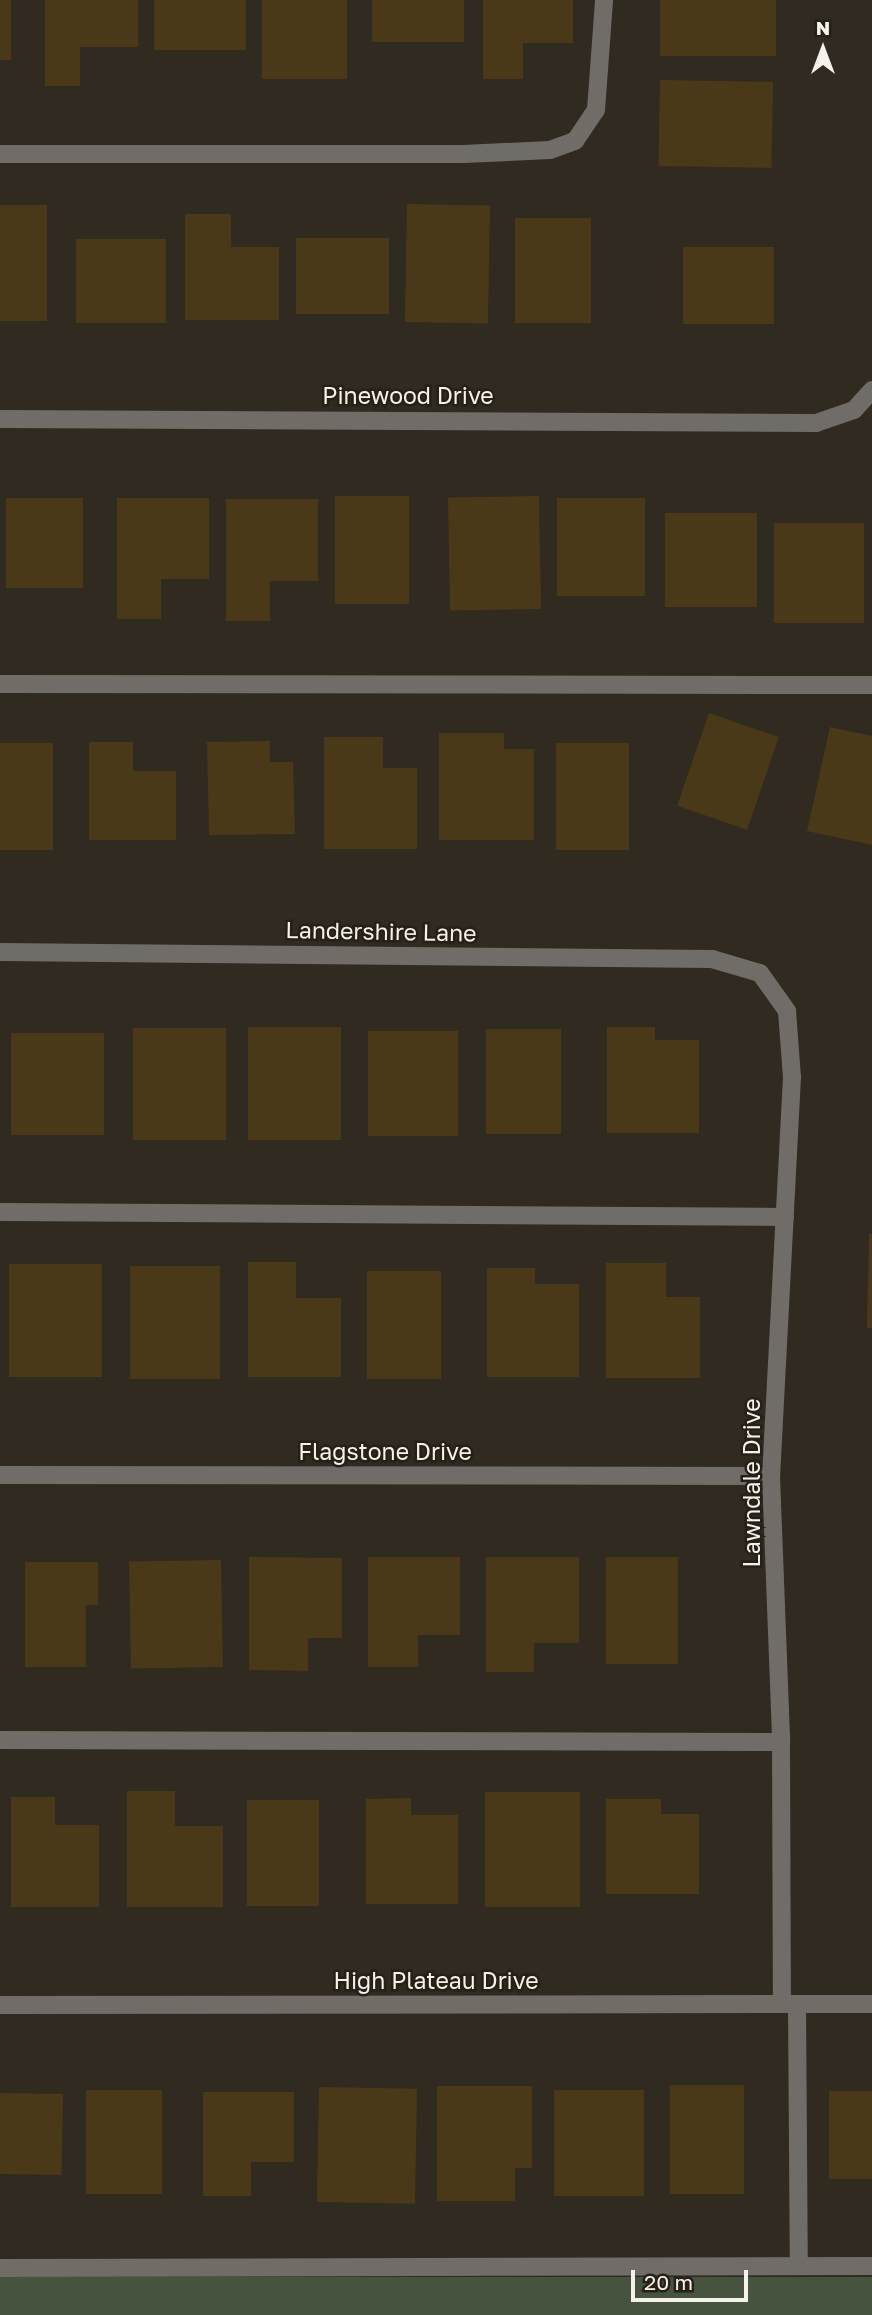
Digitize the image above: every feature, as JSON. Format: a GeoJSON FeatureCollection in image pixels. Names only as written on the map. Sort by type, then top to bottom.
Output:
{"type":"FeatureCollection","features":[{"type":"Feature","properties":{"kind":"street"},"geometry":{"type":"LineString","coordinates":[[0,154],[463,154],[550,150],[575,141],[596,110],[604,0]]}},
{"type":"Feature","properties":{"kind":"street","name":"Pinewood Drive"},"geometry":{"type":"LineString","coordinates":[[0,419],[816,423],[854,410],[871,394]]}},
{"type":"Feature","properties":{"kind":"street"},"geometry":{"type":"LineString","coordinates":[[0,684],[872,685]]}},
{"type":"Feature","properties":{"kind":"street","name":"Landershire Lane"},"geometry":{"type":"LineString","coordinates":[[0,952],[712,960],[760,972]]}},
{"type":"Feature","properties":{"kind":"street","name":"Lawndale Drive"},"geometry":{"type":"LineString","coordinates":[[760,972],[787,1011],[792,1077],[771,1476],[799,2266]]}},
{"type":"Feature","properties":{"kind":"street"},"geometry":{"type":"LineString","coordinates":[[0,1212],[785,1217]]}},
{"type":"Feature","properties":{"kind":"street","name":"Flagstone Drive"},"geometry":{"type":"LineString","coordinates":[[0,1475],[771,1476]]}},
{"type":"Feature","properties":{"kind":"street"},"geometry":{"type":"LineString","coordinates":[[0,1740],[781,1742]]}},
{"type":"Feature","properties":{"kind":"street","name":"High Plateau Drive"},"geometry":{"type":"LineString","coordinates":[[0,2005],[872,2004]]}},
{"type":"Feature","properties":{"kind":"street"},"geometry":{"type":"LineString","coordinates":[[0,2268],[872,2266]]}},
{"type":"Feature","properties":{"kind":"green space"},"geometry":{"type":"Polygon","coordinates":[[[0,2277],[872,2277],[872,2315],[0,2315],[0,2277]]]}},
{"type":"Feature","properties":{"kind":"building"},"geometry":{"type":"Polygon","coordinates":[[[0,0],[11,0],[11,60],[0,60],[0,0]]]}},
{"type":"Feature","properties":{"kind":"building"},"geometry":{"type":"Polygon","coordinates":[[[45,0],[138,0],[138,47],[80,47],[80,86],[45,86],[45,0]]]}},
{"type":"Feature","properties":{"kind":"building"},"geometry":{"type":"Polygon","coordinates":[[[154,0],[246,0],[246,50],[154,50],[154,0]]]}},
{"type":"Feature","properties":{"kind":"building"},"geometry":{"type":"Polygon","coordinates":[[[262,0],[347,0],[347,79],[262,79],[262,0]]]}},
{"type":"Feature","properties":{"kind":"building"},"geometry":{"type":"Polygon","coordinates":[[[372,0],[464,0],[464,42],[372,42],[372,0]]]}},
{"type":"Feature","properties":{"kind":"building"},"geometry":{"type":"Polygon","coordinates":[[[483,0],[573,0],[573,43],[523,43],[523,79],[483,79],[483,0]]]}},
{"type":"Feature","properties":{"kind":"building"},"geometry":{"type":"Polygon","coordinates":[[[660,0],[776,0],[776,56],[660,56],[660,0]]]}},
{"type":"Feature","properties":{"kind":"building"},"geometry":{"type":"Polygon","coordinates":[[[660,80],[773,82],[771,168],[658,166],[660,80]]]}},
{"type":"Feature","properties":{"kind":"building"},"geometry":{"type":"Polygon","coordinates":[[[407,204],[490,205],[488,323],[405,322],[407,204]]]}},
{"type":"Feature","properties":{"kind":"building"},"geometry":{"type":"Polygon","coordinates":[[[0,205],[47,205],[47,321],[0,321],[0,205]]]}},
{"type":"Feature","properties":{"kind":"building"},"geometry":{"type":"Polygon","coordinates":[[[185,214],[231,214],[231,247],[279,247],[279,320],[185,320],[185,214]]]}},
{"type":"Feature","properties":{"kind":"building"},"geometry":{"type":"Polygon","coordinates":[[[515,218],[591,218],[591,323],[515,323],[515,218]]]}},
{"type":"Feature","properties":{"kind":"building"},"geometry":{"type":"Polygon","coordinates":[[[296,238],[389,238],[389,314],[296,314],[296,238]]]}},
{"type":"Feature","properties":{"kind":"building"},"geometry":{"type":"Polygon","coordinates":[[[76,239],[166,239],[166,323],[76,323],[76,239]]]}},
{"type":"Feature","properties":{"kind":"building"},"geometry":{"type":"Polygon","coordinates":[[[683,247],[774,247],[774,324],[683,324],[683,247]]]}},
{"type":"Feature","properties":{"kind":"building"},"geometry":{"type":"Polygon","coordinates":[[[335,496],[409,496],[409,604],[335,604],[335,496]]]}},
{"type":"Feature","properties":{"kind":"building"},"geometry":{"type":"Polygon","coordinates":[[[539,496],[541,609],[450,611],[448,498],[539,496]]]}},
{"type":"Feature","properties":{"kind":"building"},"geometry":{"type":"Polygon","coordinates":[[[6,498],[83,498],[83,588],[6,588],[6,498]]]}},
{"type":"Feature","properties":{"kind":"building"},"geometry":{"type":"Polygon","coordinates":[[[117,498],[209,498],[209,579],[161,579],[161,619],[117,619],[117,498]]]}},
{"type":"Feature","properties":{"kind":"building"},"geometry":{"type":"Polygon","coordinates":[[[557,498],[645,498],[645,596],[557,596],[557,498]]]}},
{"type":"Feature","properties":{"kind":"building"},"geometry":{"type":"Polygon","coordinates":[[[226,499],[318,499],[318,581],[270,581],[270,621],[226,621],[226,499]]]}},
{"type":"Feature","properties":{"kind":"building"},"geometry":{"type":"Polygon","coordinates":[[[665,513],[757,513],[757,607],[665,607],[665,513]]]}},
{"type":"Feature","properties":{"kind":"building"},"geometry":{"type":"Polygon","coordinates":[[[774,523],[864,523],[864,623],[774,623],[774,523]]]}},
{"type":"Feature","properties":{"kind":"building"},"geometry":{"type":"Polygon","coordinates":[[[709,713],[779,737],[747,830],[677,806],[709,713]]]}},
{"type":"Feature","properties":{"kind":"building"},"geometry":{"type":"Polygon","coordinates":[[[830,727],[872,736],[872,845],[807,831],[830,727]]]}},
{"type":"Feature","properties":{"kind":"building"},"geometry":{"type":"Polygon","coordinates":[[[439,733],[504,733],[504,749],[534,749],[534,840],[439,840],[439,733]]]}},
{"type":"Feature","properties":{"kind":"building"},"geometry":{"type":"Polygon","coordinates":[[[324,737],[383,737],[383,768],[417,768],[417,849],[324,849],[324,737]]]}},
{"type":"Feature","properties":{"kind":"building"},"geometry":{"type":"Polygon","coordinates":[[[270,741],[270,762],[293,762],[295,834],[209,835],[207,742],[270,741]]]}},
{"type":"Feature","properties":{"kind":"building"},"geometry":{"type":"Polygon","coordinates":[[[89,742],[133,742],[133,771],[176,771],[176,840],[89,840],[89,742]]]}},
{"type":"Feature","properties":{"kind":"building"},"geometry":{"type":"Polygon","coordinates":[[[0,743],[53,743],[53,850],[0,850],[0,743]]]}},
{"type":"Feature","properties":{"kind":"building"},"geometry":{"type":"Polygon","coordinates":[[[556,743],[629,743],[629,850],[556,850],[556,743]]]}},
{"type":"Feature","properties":{"kind":"building"},"geometry":{"type":"Polygon","coordinates":[[[248,1027],[341,1027],[341,1140],[248,1140],[248,1027]]]}},
{"type":"Feature","properties":{"kind":"building"},"geometry":{"type":"Polygon","coordinates":[[[607,1027],[655,1027],[655,1040],[699,1040],[699,1133],[607,1133],[607,1027]]]}},
{"type":"Feature","properties":{"kind":"building"},"geometry":{"type":"Polygon","coordinates":[[[133,1028],[226,1028],[226,1140],[133,1140],[133,1028]]]}},
{"type":"Feature","properties":{"kind":"building"},"geometry":{"type":"Polygon","coordinates":[[[486,1029],[561,1029],[561,1134],[486,1134],[486,1029]]]}},
{"type":"Feature","properties":{"kind":"building"},"geometry":{"type":"Polygon","coordinates":[[[368,1031],[458,1031],[458,1136],[368,1136],[368,1031]]]}},
{"type":"Feature","properties":{"kind":"building"},"geometry":{"type":"Polygon","coordinates":[[[11,1033],[104,1033],[104,1135],[11,1135],[11,1033]]]}},
{"type":"Feature","properties":{"kind":"building"},"geometry":{"type":"Polygon","coordinates":[[[869,1234],[872,1234],[872,1328],[867,1328],[869,1234]]]}},
{"type":"Feature","properties":{"kind":"building"},"geometry":{"type":"Polygon","coordinates":[[[248,1262],[296,1262],[296,1298],[341,1298],[341,1377],[248,1377],[248,1262]]]}},
{"type":"Feature","properties":{"kind":"building"},"geometry":{"type":"Polygon","coordinates":[[[606,1263],[666,1263],[666,1297],[700,1297],[700,1378],[606,1378],[606,1263]]]}},
{"type":"Feature","properties":{"kind":"building"},"geometry":{"type":"Polygon","coordinates":[[[9,1264],[102,1264],[102,1377],[9,1377],[9,1264]]]}},
{"type":"Feature","properties":{"kind":"building"},"geometry":{"type":"Polygon","coordinates":[[[130,1266],[220,1266],[220,1379],[130,1379],[130,1266]]]}},
{"type":"Feature","properties":{"kind":"building"},"geometry":{"type":"Polygon","coordinates":[[[487,1268],[535,1268],[535,1284],[579,1284],[579,1377],[487,1377],[487,1268]]]}},
{"type":"Feature","properties":{"kind":"building"},"geometry":{"type":"Polygon","coordinates":[[[367,1271],[441,1271],[441,1379],[367,1379],[367,1271]]]}},
{"type":"Feature","properties":{"kind":"building"},"geometry":{"type":"Polygon","coordinates":[[[249,1557],[342,1558],[342,1638],[308,1638],[308,1671],[249,1670],[249,1557]]]}},
{"type":"Feature","properties":{"kind":"building"},"geometry":{"type":"Polygon","coordinates":[[[368,1557],[460,1557],[460,1635],[418,1635],[418,1667],[368,1667],[368,1557]]]}},
{"type":"Feature","properties":{"kind":"building"},"geometry":{"type":"Polygon","coordinates":[[[486,1557],[579,1557],[579,1643],[534,1643],[534,1672],[486,1672],[486,1557]]]}},
{"type":"Feature","properties":{"kind":"building"},"geometry":{"type":"Polygon","coordinates":[[[606,1557],[678,1557],[678,1664],[606,1664],[606,1557]]]}},
{"type":"Feature","properties":{"kind":"building"},"geometry":{"type":"Polygon","coordinates":[[[221,1560],[223,1667],[131,1669],[129,1562],[221,1560]]]}},
{"type":"Feature","properties":{"kind":"building"},"geometry":{"type":"Polygon","coordinates":[[[25,1562],[98,1562],[98,1605],[86,1605],[86,1667],[25,1667],[25,1562]]]}},
{"type":"Feature","properties":{"kind":"building"},"geometry":{"type":"Polygon","coordinates":[[[127,1791],[175,1791],[175,1826],[223,1826],[223,1907],[127,1907],[127,1791]]]}},
{"type":"Feature","properties":{"kind":"building"},"geometry":{"type":"Polygon","coordinates":[[[485,1792],[580,1792],[580,1907],[485,1907],[485,1792]]]}},
{"type":"Feature","properties":{"kind":"building"},"geometry":{"type":"Polygon","coordinates":[[[11,1797],[55,1797],[55,1825],[99,1825],[99,1907],[11,1907],[11,1797]]]}},
{"type":"Feature","properties":{"kind":"building"},"geometry":{"type":"Polygon","coordinates":[[[411,1798],[411,1815],[458,1815],[458,1904],[366,1904],[366,1799],[411,1798]]]}},
{"type":"Feature","properties":{"kind":"building"},"geometry":{"type":"Polygon","coordinates":[[[606,1799],[661,1799],[661,1814],[699,1814],[699,1894],[606,1894],[606,1799]]]}},
{"type":"Feature","properties":{"kind":"building"},"geometry":{"type":"Polygon","coordinates":[[[247,1800],[319,1800],[319,1906],[247,1906],[247,1800]]]}},
{"type":"Feature","properties":{"kind":"building"},"geometry":{"type":"Polygon","coordinates":[[[670,2085],[744,2085],[744,2194],[670,2194],[670,2085]]]}},
{"type":"Feature","properties":{"kind":"building"},"geometry":{"type":"Polygon","coordinates":[[[437,2086],[532,2086],[532,2168],[515,2168],[515,2201],[437,2201],[437,2086]]]}},
{"type":"Feature","properties":{"kind":"building"},"geometry":{"type":"Polygon","coordinates":[[[319,2087],[417,2089],[415,2204],[317,2202],[319,2087]]]}},
{"type":"Feature","properties":{"kind":"building"},"geometry":{"type":"Polygon","coordinates":[[[86,2090],[162,2090],[162,2194],[86,2194],[86,2090]]]}},
{"type":"Feature","properties":{"kind":"building"},"geometry":{"type":"Polygon","coordinates":[[[554,2090],[644,2090],[644,2196],[554,2196],[554,2090]]]}},
{"type":"Feature","properties":{"kind":"building"},"geometry":{"type":"Polygon","coordinates":[[[829,2091],[872,2091],[872,2179],[829,2179],[829,2091]]]}},
{"type":"Feature","properties":{"kind":"building"},"geometry":{"type":"Polygon","coordinates":[[[203,2092],[294,2092],[294,2162],[251,2162],[251,2196],[203,2196],[203,2092]]]}},
{"type":"Feature","properties":{"kind":"building"},"geometry":{"type":"Polygon","coordinates":[[[0,2093],[63,2094],[62,2175],[0,2174],[0,2093]]]}}]}
